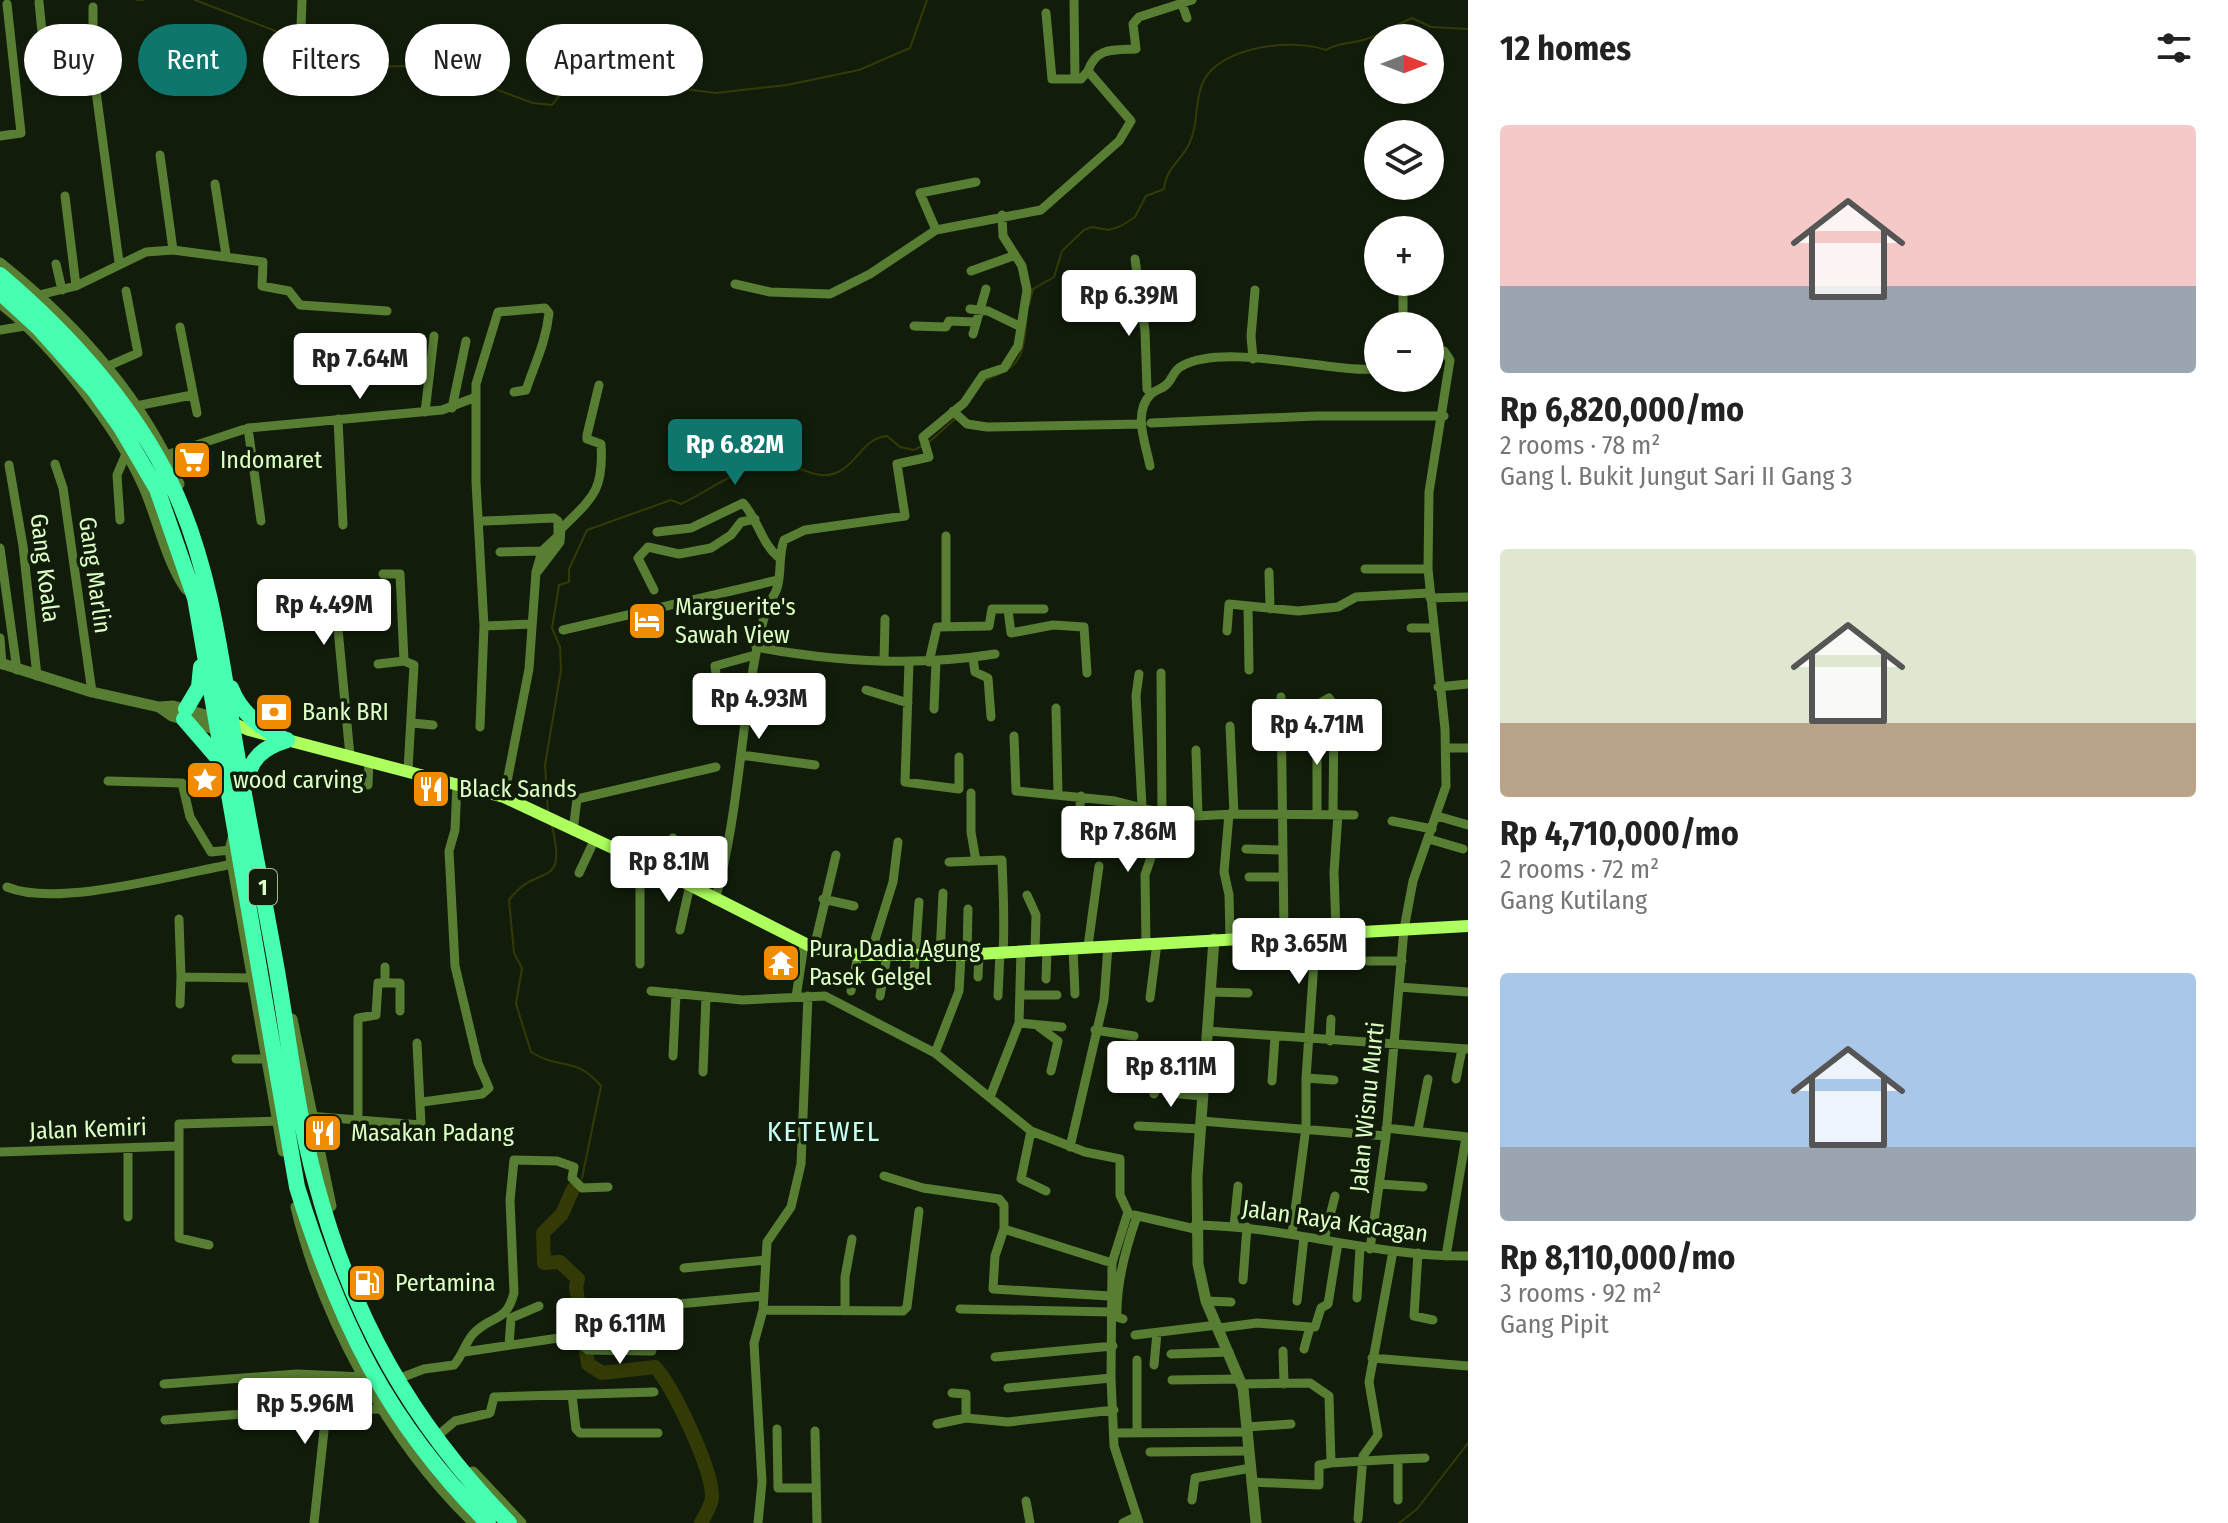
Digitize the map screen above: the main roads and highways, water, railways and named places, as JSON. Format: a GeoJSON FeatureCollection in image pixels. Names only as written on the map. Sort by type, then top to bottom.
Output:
{"type":"FeatureCollection","features":[{"type":"Feature","properties":{"kind":"highway","name":"1"},"geometry":{"type":"LineString","coordinates":[[0,275],[78,349],[147,442],[173,488],[203,600],[270,912],[293,1118],[297,1187],[347,1326],[383,1393],[418,1445],[499,1521]]}},
{"type":"Feature","properties":{"kind":"highway","name":"1"},"geometry":{"type":"LineString","coordinates":[[0,292],[38,327],[106,415],[157,489],[203,600]]}},
{"type":"Feature","properties":{"kind":"highway"},"geometry":{"type":"LineString","coordinates":[[208,632],[200,682],[185,714],[227,768]]}},
{"type":"Feature","properties":{"kind":"highway"},"geometry":{"type":"LineString","coordinates":[[208,632],[237,702],[253,721],[284,739]]}},
{"type":"Feature","properties":{"kind":"highway","name":"1"},"geometry":{"type":"LineString","coordinates":[[230,726],[227,768],[235,831],[293,1118],[332,1237],[360,1313],[462,1473],[499,1521]]}},
{"type":"Feature","properties":{"kind":"highway"},"geometry":{"type":"LineString","coordinates":[[247,799],[248,772],[256,757],[268,745],[284,739]]}},
{"type":"Feature","properties":{"kind":"main road"},"geometry":{"type":"LineString","coordinates":[[230,726],[504,797],[640,860],[809,946],[864,955],[969,954],[1230,938],[1285,927],[1316,933],[1336,928],[1468,926]]}},
{"type":"Feature","properties":{"kind":"waterway"},"geometry":{"type":"LineString","coordinates":[[137,0],[143,0]]}},
{"type":"Feature","properties":{"kind":"waterway"},"geometry":{"type":"LineString","coordinates":[[195,0],[369,67],[408,66],[484,85],[533,103],[552,105],[575,75],[716,93],[787,85],[859,70],[910,48],[927,0]]}},
{"type":"Feature","properties":{"kind":"waterway"},"geometry":{"type":"LineString","coordinates":[[1029,305],[1033,289],[1054,277],[1062,251],[1084,230],[1092,227],[1109,230],[1121,226],[1135,217],[1146,196],[1164,189],[1171,169],[1187,149],[1193,135],[1203,82],[1225,60],[1240,53],[1277,45],[1312,46],[1326,50],[1370,38],[1412,18],[1431,27],[1468,29]]}},
{"type":"Feature","properties":{"kind":"waterway"},"geometry":{"type":"LineString","coordinates":[[983,381],[1006,370],[1018,358],[1027,315]]}},
{"type":"Feature","properties":{"kind":"waterway"},"geometry":{"type":"LineString","coordinates":[[928,443],[956,418]]}},
{"type":"Feature","properties":{"kind":"waterway"},"geometry":{"type":"LineString","coordinates":[[548,812],[545,765],[561,670],[560,647],[552,628],[559,585],[569,582],[569,569],[587,530],[671,500],[681,504],[727,479],[763,465],[785,465],[830,475],[845,468],[866,446],[879,438],[887,436],[900,447],[914,450],[922,446]]}},
{"type":"Feature","properties":{"kind":"waterway"},"geometry":{"type":"LineString","coordinates":[[552,826],[556,847],[553,869],[520,888],[509,900],[514,953],[522,968],[516,1004],[531,1052],[583,1070],[601,1086],[582,1178]]}},
{"type":"Feature","properties":{"kind":"waterway"},"geometry":{"type":"LineString","coordinates":[[573,1189],[562,1214],[543,1233],[544,1263],[560,1262],[578,1279],[576,1287],[588,1364],[602,1373],[655,1367],[663,1377],[690,1428],[710,1481],[711,1502],[701,1523]]}},
{"type":"Feature","properties":{"kind":"waterway"},"geometry":{"type":"LineString","coordinates":[[1399,1523],[1417,1509],[1468,1443]]}},
{"type":"Feature","properties":{"kind":"place","name":"Indomaret"},"geometry":{"type":"Point","coordinates":[192,460]}},
{"type":"Feature","properties":{"kind":"place","name":"Marguerite's Sawah View"},"geometry":{"type":"Point","coordinates":[647,621]}},
{"type":"Feature","properties":{"kind":"place","name":"Bank BRI"},"geometry":{"type":"Point","coordinates":[274,712]}},
{"type":"Feature","properties":{"kind":"place","name":"wood carving"},"geometry":{"type":"Point","coordinates":[205,780]}},
{"type":"Feature","properties":{"kind":"place","name":"Black Sands"},"geometry":{"type":"Point","coordinates":[431,789]}},
{"type":"Feature","properties":{"kind":"place","name":"Pura Dadia Agung Pasek Gelgel"},"geometry":{"type":"Point","coordinates":[781,963]}},
{"type":"Feature","properties":{"kind":"place","name":"Masakan Padang"},"geometry":{"type":"Point","coordinates":[323,1133]}},
{"type":"Feature","properties":{"kind":"place","name":"Pertamina"},"geometry":{"type":"Point","coordinates":[367,1283]}},
{"type":"Feature","properties":{"kind":"district","name":"KETEWEL"},"geometry":{"type":"Point","coordinates":[824,1131]}}]}
